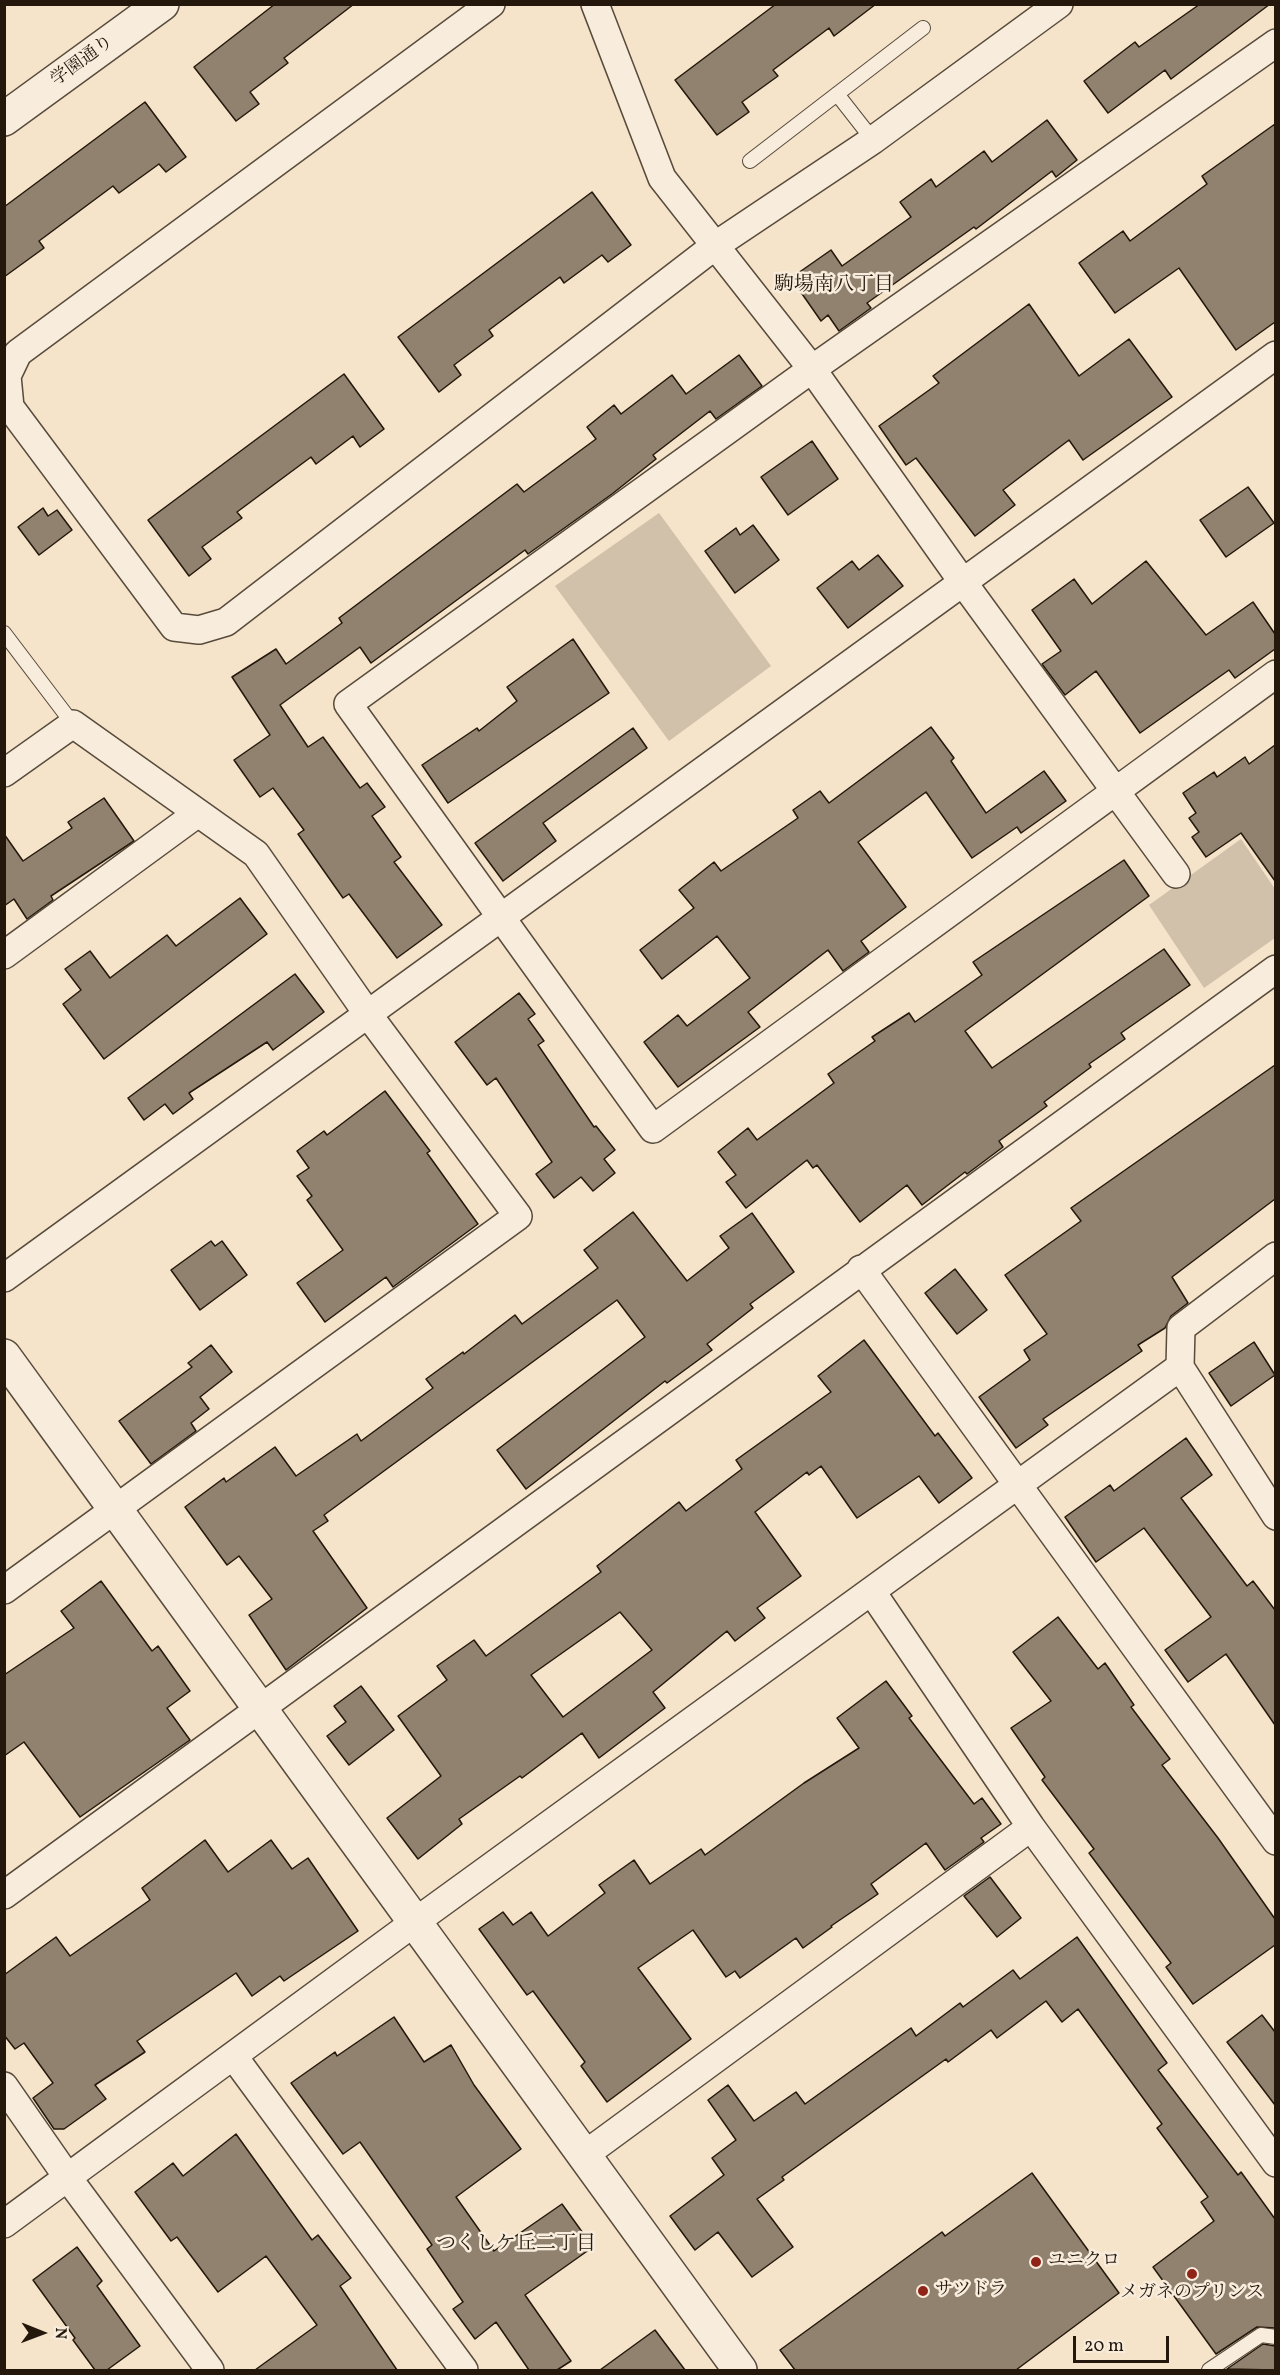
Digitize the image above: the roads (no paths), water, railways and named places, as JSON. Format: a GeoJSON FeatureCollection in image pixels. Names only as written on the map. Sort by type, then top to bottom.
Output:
{"type":"FeatureCollection","features":[{"type":"Feature","properties":{"kind":"street","name":"学園通り"},"geometry":{"type":"LineString","coordinates":[[4,119],[162,4]]}},
{"type":"Feature","properties":{"kind":"street"},"geometry":{"type":"LineString","coordinates":[[491,4],[18,353],[7,376],[10,406],[174,627],[199,630],[226,622],[716,245],[873,140],[1059,4]]}},
{"type":"Feature","properties":{"kind":"street"},"geometry":{"type":"LineString","coordinates":[[595,4],[662,178],[812,369],[1114,792],[1176,874]]}},
{"type":"Feature","properties":{"kind":"street"},"geometry":{"type":"LineString","coordinates":[[1275,43],[812,369],[348,704],[653,1129],[1275,674]]}},
{"type":"Feature","properties":{"kind":"street"},"geometry":{"type":"LineString","coordinates":[[4,1278],[1275,355]]}},
{"type":"Feature","properties":{"kind":"street"},"geometry":{"type":"LineString","coordinates":[[4,773],[73,724],[256,854],[367,1013],[518,1216],[4,1590]]}},
{"type":"Feature","properties":{"kind":"street"},"geometry":{"type":"LineString","coordinates":[[4,956],[198,813]]}},
{"type":"Feature","properties":{"kind":"street"},"geometry":{"type":"LineString","coordinates":[[4,1895],[1275,969]]}},
{"type":"Feature","properties":{"kind":"street"},"geometry":{"type":"LineString","coordinates":[[1272,1501],[1180,1367],[1181,1328],[1275,1256]]}},
{"type":"Feature","properties":{"kind":"street"},"geometry":{"type":"LineString","coordinates":[[861,1269],[1275,1840]]}},
{"type":"Feature","properties":{"kind":"street"},"geometry":{"type":"LineString","coordinates":[[4,1356],[740,2370]]}},
{"type":"Feature","properties":{"kind":"street"},"geometry":{"type":"LineString","coordinates":[[4,2224],[415,1922],[1180,1367]]}},
{"type":"Feature","properties":{"kind":"street"},"geometry":{"type":"LineString","coordinates":[[872,1592],[1031,1827],[1275,2163]]}},
{"type":"Feature","properties":{"kind":"street"},"geometry":{"type":"LineString","coordinates":[[583,2156],[1031,1827]]}},
{"type":"Feature","properties":{"kind":"street"},"geometry":{"type":"LineString","coordinates":[[234,2057],[464,2370]]}},
{"type":"Feature","properties":{"kind":"street"},"geometry":{"type":"LineString","coordinates":[[4,2086],[68,2178],[210,2370]]}},
{"type":"Feature","properties":{"kind":"lane"},"geometry":{"type":"LineString","coordinates":[[750,161],[923,28]]}},
{"type":"Feature","properties":{"kind":"lane"},"geometry":{"type":"LineString","coordinates":[[837,94],[873,140]]}},
{"type":"Feature","properties":{"kind":"lane"},"geometry":{"type":"LineString","coordinates":[[4,633],[73,724]]}},
{"type":"Feature","properties":{"kind":"lane"},"geometry":{"type":"LineString","coordinates":[[1209,2370],[1261,2335],[1275,2337]]}},
{"type":"Feature","properties":{"kind":"place","name":"ユニクロ"},"geometry":{"type":"Point","coordinates":[1036,2262]}},
{"type":"Feature","properties":{"kind":"place","name":"メガネのプリンス"},"geometry":{"type":"Point","coordinates":[1192,2274]}},
{"type":"Feature","properties":{"kind":"place","name":"サツドラ"},"geometry":{"type":"Point","coordinates":[923,2291]}},
{"type":"Feature","properties":{"kind":"district","name":"駒場南八丁目"},"geometry":{"type":"Point","coordinates":[834,286]}},
{"type":"Feature","properties":{"kind":"district","name":"つくしケ丘二丁目"},"geometry":{"type":"Point","coordinates":[516,2245]}}]}
